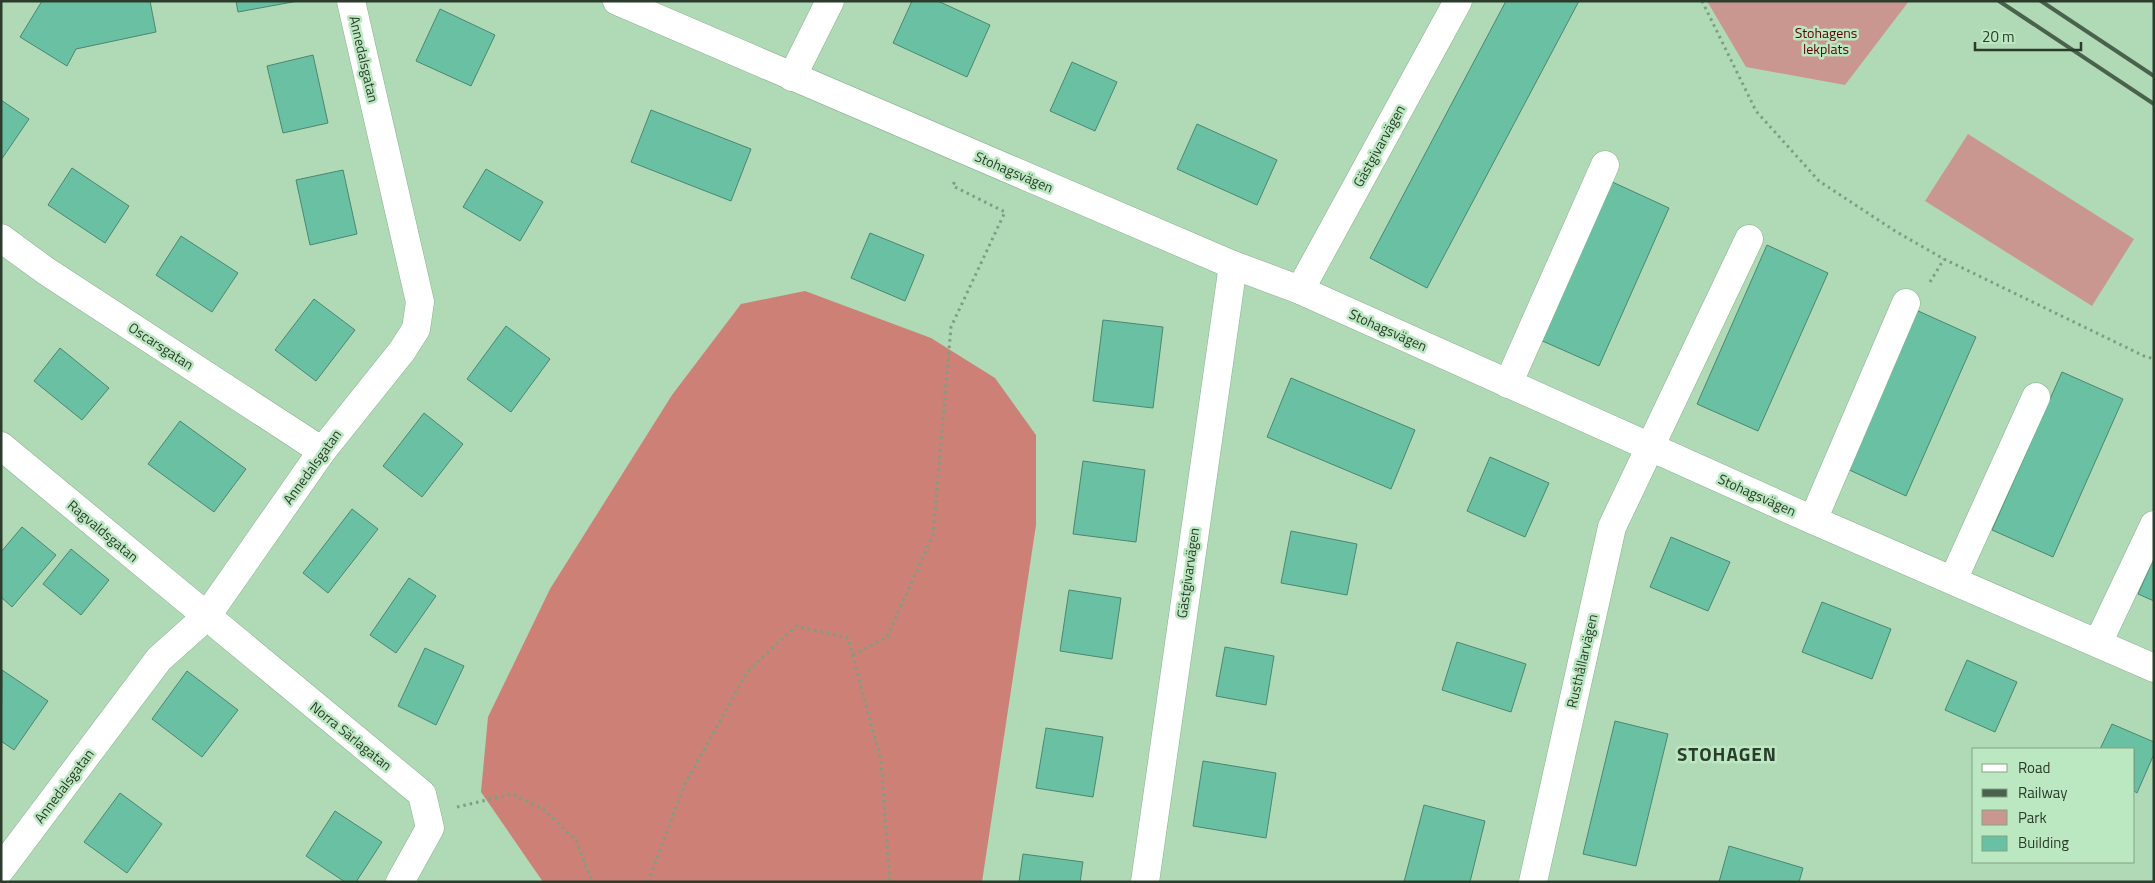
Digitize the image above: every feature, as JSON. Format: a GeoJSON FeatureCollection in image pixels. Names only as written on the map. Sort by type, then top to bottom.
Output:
{"type":"FeatureCollection","features":[{"type":"Feature","properties":{"kind":"street","name":"Annedalsgatan"},"geometry":{"type":"LineString","coordinates":[[1,869],[159,659],[206,617],[322,451],[402,352],[416,329],[420,302],[351,1]]}},
{"type":"Feature","properties":{"kind":"street","name":"Stohagsvägen"},"geometry":{"type":"LineString","coordinates":[[617,1],[963,151],[1233,265],[1300,290],[1651,448],[2154,668]]}},
{"type":"Feature","properties":{"kind":"street"},"geometry":{"type":"LineString","coordinates":[[792,77],[830,1]]}},
{"type":"Feature","properties":{"kind":"street","name":"Gästgivarvägen"},"geometry":{"type":"LineString","coordinates":[[1300,290],[1458,1]]}},
{"type":"Feature","properties":{"kind":"street"},"geometry":{"type":"LineString","coordinates":[[1508,384],[1605,165]]}},
{"type":"Feature","properties":{"kind":"street","name":"Oscarsgatan"},"geometry":{"type":"LineString","coordinates":[[1,238],[46,271],[322,451]]}},
{"type":"Feature","properties":{"kind":"street","name":"Rusthållarvägen"},"geometry":{"type":"LineString","coordinates":[[1533,882],[1612,527],[1749,239]]}},
{"type":"Feature","properties":{"kind":"street","name":"Gästgivarvägen"},"geometry":{"type":"LineString","coordinates":[[1145,882],[1233,265]]}},
{"type":"Feature","properties":{"kind":"street"},"geometry":{"type":"LineString","coordinates":[[1814,520],[1906,302]]}},
{"type":"Feature","properties":{"kind":"street"},"geometry":{"type":"LineString","coordinates":[[1953,580],[2036,398]]}},
{"type":"Feature","properties":{"kind":"street","name":"Ragvaldsgatan"},"geometry":{"type":"LineString","coordinates":[[1,446],[206,617]]}},
{"type":"Feature","properties":{"kind":"street"},"geometry":{"type":"LineString","coordinates":[[2098,643],[2154,525]]}},
{"type":"Feature","properties":{"kind":"street","name":"Norra Särlagatan"},"geometry":{"type":"LineString","coordinates":[[206,617],[422,794],[430,828],[400,882]]}},
{"type":"Feature","properties":{"kind":"path"},"geometry":{"type":"LineString","coordinates":[[1702,1],[1756,111],[1819,181],[1895,231],[1944,259],[2144,356],[2154,359]]}},
{"type":"Feature","properties":{"kind":"path"},"geometry":{"type":"LineString","coordinates":[[853,655],[887,637],[933,535],[951,327],[1005,212],[953,186],[963,151]]}},
{"type":"Feature","properties":{"kind":"path"},"geometry":{"type":"LineString","coordinates":[[648,882],[685,784],[747,672],[796,626],[848,638],[881,761],[890,882]]}},
{"type":"Feature","properties":{"kind":"path"},"geometry":{"type":"LineString","coordinates":[[427,814],[512,794],[543,809],[576,840],[592,882]]}},
{"type":"Feature","properties":{"kind":"green space","name":"Stohagens lekplats"},"geometry":{"type":"Polygon","coordinates":[[[1707,1],[1909,1],[1845,85],[1746,67],[1707,1]]]}},
{"type":"Feature","properties":{"kind":"green space"},"geometry":{"type":"Polygon","coordinates":[[[1968,134],[2134,239],[2092,306],[1925,201],[1968,134]]]}},
{"type":"Feature","properties":{"kind":"shaded area"},"geometry":{"type":"Polygon","coordinates":[[[805,291],[931,338],[995,378],[1036,435],[1036,525],[982,882],[543,882],[481,792],[488,717],[550,589],[672,395],[741,304],[805,291]]]}},
{"type":"Feature","properties":{"kind":"building"},"geometry":{"type":"Polygon","coordinates":[[[42,1],[150,1],[156,32],[76,49],[67,66],[20,37],[42,1]]]}},
{"type":"Feature","properties":{"kind":"building"},"geometry":{"type":"Polygon","coordinates":[[[236,1],[298,1],[238,12],[236,1]]]}},
{"type":"Feature","properties":{"kind":"building"},"geometry":{"type":"Polygon","coordinates":[[[912,1],[938,1],[990,25],[967,77],[893,43],[912,1]]]}},
{"type":"Feature","properties":{"kind":"building"},"geometry":{"type":"Polygon","coordinates":[[[1506,1],[1579,1],[1427,288],[1370,258],[1506,1]]]}},
{"type":"Feature","properties":{"kind":"building"},"geometry":{"type":"Polygon","coordinates":[[[440,9],[495,35],[471,86],[416,61],[440,9]]]}},
{"type":"Feature","properties":{"kind":"building"},"geometry":{"type":"Polygon","coordinates":[[[313,55],[328,123],[283,133],[267,66],[313,55]]]}},
{"type":"Feature","properties":{"kind":"building"},"geometry":{"type":"Polygon","coordinates":[[[1072,62],[1117,82],[1095,131],[1050,111],[1072,62]]]}},
{"type":"Feature","properties":{"kind":"building"},"geometry":{"type":"Polygon","coordinates":[[[1,100],[29,119],[1,160],[1,100]]]}},
{"type":"Feature","properties":{"kind":"building"},"geometry":{"type":"Polygon","coordinates":[[[651,110],[751,149],[731,201],[631,162],[651,110]]]}},
{"type":"Feature","properties":{"kind":"building"},"geometry":{"type":"Polygon","coordinates":[[[1197,124],[1277,160],[1257,205],[1177,169],[1197,124]]]}},
{"type":"Feature","properties":{"kind":"building"},"geometry":{"type":"Polygon","coordinates":[[[72,168],[129,206],[105,243],[48,205],[72,168]]]}},
{"type":"Feature","properties":{"kind":"building"},"geometry":{"type":"Polygon","coordinates":[[[486,169],[543,202],[520,241],[463,207],[486,169]]]}},
{"type":"Feature","properties":{"kind":"building"},"geometry":{"type":"Polygon","coordinates":[[[343,170],[357,234],[310,245],[296,180],[343,170]]]}},
{"type":"Feature","properties":{"kind":"building"},"geometry":{"type":"Polygon","coordinates":[[[1608,180],[1669,208],[1599,366],[1538,339],[1608,180]]]}},
{"type":"Feature","properties":{"kind":"building"},"geometry":{"type":"Polygon","coordinates":[[[870,233],[924,255],[905,301],[851,278],[870,233]]]}},
{"type":"Feature","properties":{"kind":"building"},"geometry":{"type":"Polygon","coordinates":[[[181,236],[238,273],[212,312],[156,275],[181,236]]]}},
{"type":"Feature","properties":{"kind":"building"},"geometry":{"type":"Polygon","coordinates":[[[1767,245],[1828,273],[1758,431],[1697,404],[1767,245]]]}},
{"type":"Feature","properties":{"kind":"building"},"geometry":{"type":"Polygon","coordinates":[[[314,299],[355,330],[316,381],[275,350],[314,299]]]}},
{"type":"Feature","properties":{"kind":"building"},"geometry":{"type":"Polygon","coordinates":[[[1916,310],[1976,337],[1906,496],[1845,468],[1916,310]]]}},
{"type":"Feature","properties":{"kind":"building"},"geometry":{"type":"Polygon","coordinates":[[[1103,320],[1163,327],[1153,408],[1093,401],[1103,320]]]}},
{"type":"Feature","properties":{"kind":"building"},"geometry":{"type":"Polygon","coordinates":[[[506,326],[550,359],[511,412],[467,379],[506,326]]]}},
{"type":"Feature","properties":{"kind":"building"},"geometry":{"type":"Polygon","coordinates":[[[60,348],[109,388],[82,420],[34,381],[60,348]]]}},
{"type":"Feature","properties":{"kind":"building"},"geometry":{"type":"Polygon","coordinates":[[[2062,372],[2123,399],[2053,557],[1992,530],[2062,372]]]}},
{"type":"Feature","properties":{"kind":"building"},"geometry":{"type":"Polygon","coordinates":[[[1291,378],[1415,430],[1391,489],[1267,437],[1291,378]]]}},
{"type":"Feature","properties":{"kind":"building"},"geometry":{"type":"Polygon","coordinates":[[[424,413],[463,444],[422,497],[383,466],[424,413]]]}},
{"type":"Feature","properties":{"kind":"building"},"geometry":{"type":"Polygon","coordinates":[[[180,421],[246,469],[214,512],[148,464],[180,421]]]}},
{"type":"Feature","properties":{"kind":"building"},"geometry":{"type":"Polygon","coordinates":[[[1490,457],[1549,483],[1525,537],[1467,511],[1490,457]]]}},
{"type":"Feature","properties":{"kind":"building"},"geometry":{"type":"Polygon","coordinates":[[[1083,461],[1145,470],[1136,542],[1073,534],[1083,461]]]}},
{"type":"Feature","properties":{"kind":"building"},"geometry":{"type":"Polygon","coordinates":[[[352,509],[378,529],[328,593],[303,573],[352,509]]]}},
{"type":"Feature","properties":{"kind":"building"},"geometry":{"type":"Polygon","coordinates":[[[22,527],[56,555],[12,607],[1,597],[1,552],[22,527]]]}},
{"type":"Feature","properties":{"kind":"building"},"geometry":{"type":"Polygon","coordinates":[[[1291,531],[1357,544],[1347,595],[1281,583],[1291,531]]]}},
{"type":"Feature","properties":{"kind":"building"},"geometry":{"type":"Polygon","coordinates":[[[1671,537],[1730,562],[1708,611],[1650,587],[1671,537]]]}},
{"type":"Feature","properties":{"kind":"building"},"geometry":{"type":"Polygon","coordinates":[[[71,549],[109,580],[81,615],[43,584],[71,549]]]}},
{"type":"Feature","properties":{"kind":"building"},"geometry":{"type":"Polygon","coordinates":[[[2154,558],[2154,601],[2138,594],[2154,558]]]}},
{"type":"Feature","properties":{"kind":"building"},"geometry":{"type":"Polygon","coordinates":[[[409,578],[436,596],[396,653],[370,635],[409,578]]]}},
{"type":"Feature","properties":{"kind":"building"},"geometry":{"type":"Polygon","coordinates":[[[1069,590],[1121,598],[1112,659],[1060,651],[1069,590]]]}},
{"type":"Feature","properties":{"kind":"building"},"geometry":{"type":"Polygon","coordinates":[[[1822,602],[1891,629],[1872,679],[1802,652],[1822,602]]]}},
{"type":"Feature","properties":{"kind":"building"},"geometry":{"type":"Polygon","coordinates":[[[1457,642],[1526,664],[1511,712],[1442,690],[1457,642]]]}},
{"type":"Feature","properties":{"kind":"building"},"geometry":{"type":"Polygon","coordinates":[[[1225,647],[1274,656],[1266,705],[1216,696],[1225,647]]]}},
{"type":"Feature","properties":{"kind":"building"},"geometry":{"type":"Polygon","coordinates":[[[425,648],[464,666],[436,725],[398,706],[425,648]]]}},
{"type":"Feature","properties":{"kind":"building"},"geometry":{"type":"Polygon","coordinates":[[[1967,660],[2017,682],[1995,732],[1945,710],[1967,660]]]}},
{"type":"Feature","properties":{"kind":"building"},"geometry":{"type":"Polygon","coordinates":[[[2,670],[48,701],[14,750],[1,741],[2,670]]]}},
{"type":"Feature","properties":{"kind":"building"},"geometry":{"type":"Polygon","coordinates":[[[187,671],[238,710],[202,757],[152,719],[187,671]]]}},
{"type":"Feature","properties":{"kind":"building"},"geometry":{"type":"Polygon","coordinates":[[[1615,721],[1668,734],[1636,866],[1583,854],[1615,721]]]}},
{"type":"Feature","properties":{"kind":"building"},"geometry":{"type":"Polygon","coordinates":[[[2112,724],[2154,742],[2154,754],[2137,793],[2135,792],[2135,748],[2100,748],[2112,724]]]}},
{"type":"Feature","properties":{"kind":"building"},"geometry":{"type":"Polygon","coordinates":[[[1046,728],[1103,737],[1093,797],[1036,788],[1046,728]]]}},
{"type":"Feature","properties":{"kind":"building"},"geometry":{"type":"Polygon","coordinates":[[[1203,761],[1276,773],[1266,838],[1193,826],[1203,761]]]}},
{"type":"Feature","properties":{"kind":"building"},"geometry":{"type":"Polygon","coordinates":[[[120,793],[162,824],[127,873],[84,842],[120,793]]]}},
{"type":"Feature","properties":{"kind":"building"},"geometry":{"type":"Polygon","coordinates":[[[1424,805],[1485,821],[1470,882],[1404,882],[1424,805]]]}},
{"type":"Feature","properties":{"kind":"building"},"geometry":{"type":"Polygon","coordinates":[[[335,811],[382,842],[356,882],[345,882],[306,856],[335,811]]]}},
{"type":"Feature","properties":{"kind":"building"},"geometry":{"type":"Polygon","coordinates":[[[1729,846],[1803,868],[1799,882],[1719,882],[1729,846]]]}},
{"type":"Feature","properties":{"kind":"building"},"geometry":{"type":"Polygon","coordinates":[[[1023,854],[1083,862],[1080,882],[1019,882],[1023,854]]]}},
{"type":"Feature","properties":{"kind":"railway"},"geometry":{"type":"LineString","coordinates":[[1999,1],[2154,104]]}},
{"type":"Feature","properties":{"kind":"railway"},"geometry":{"type":"LineString","coordinates":[[2041,1],[2154,76]]}},
{"type":"Feature","properties":{"kind":"district","name":"STOHAGEN"},"geometry":{"type":"Point","coordinates":[1727,754]}}]}
